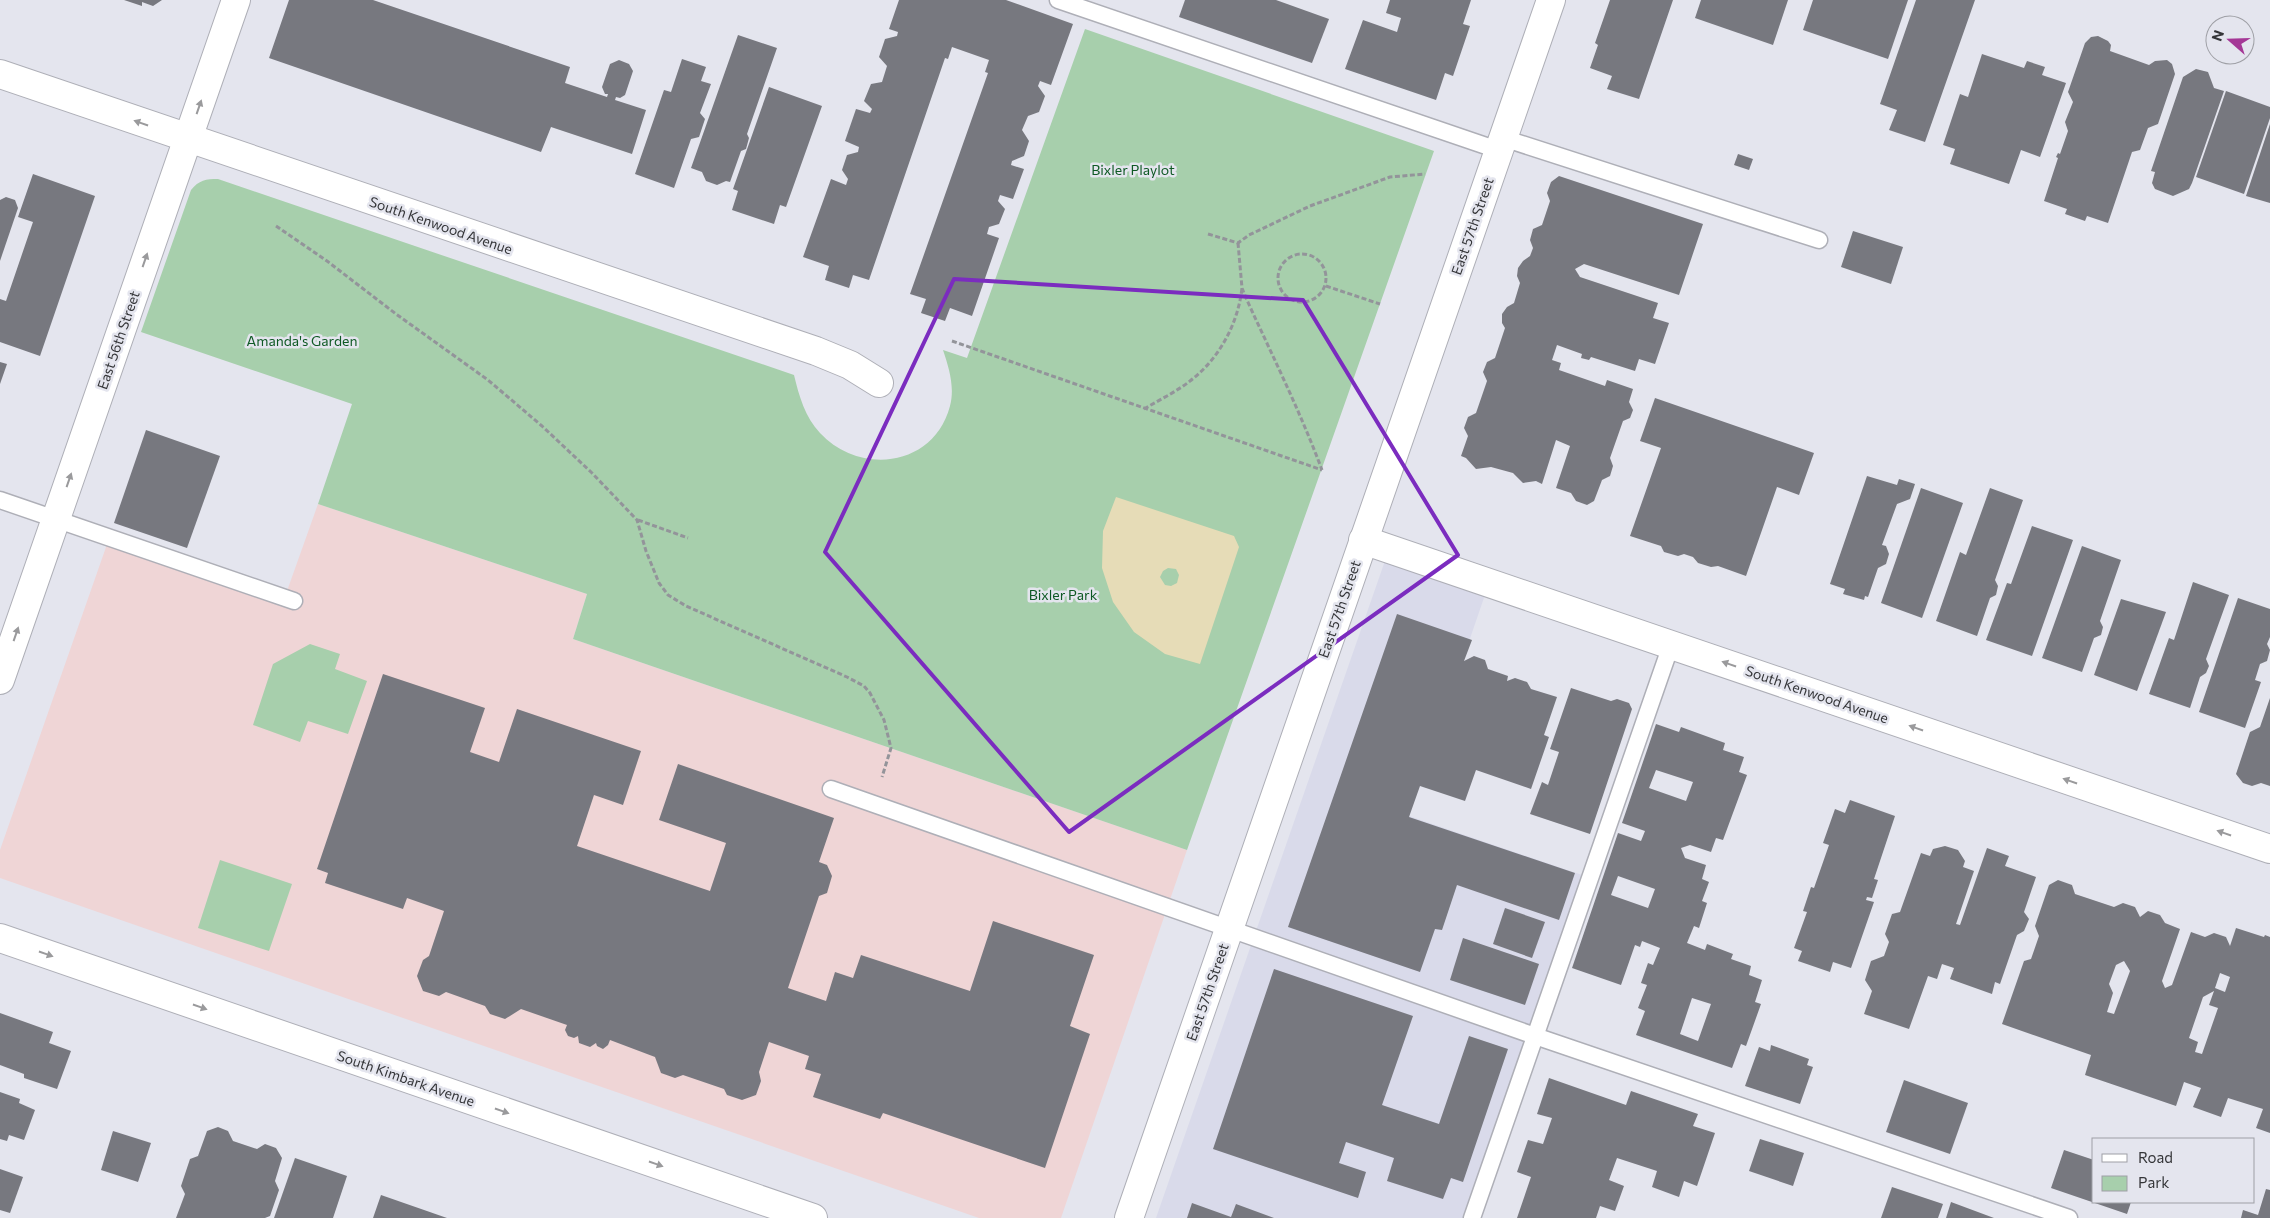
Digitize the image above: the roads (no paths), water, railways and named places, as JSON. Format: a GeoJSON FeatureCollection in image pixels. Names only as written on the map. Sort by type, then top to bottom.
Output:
{"type":"FeatureCollection","features":[{"type":"Feature","properties":{"kind":"street","name":"East 56th Street"},"geometry":{"type":"LineString","coordinates":[[0,680],[236,0]]}},
{"type":"Feature","properties":{"kind":"street","name":"East 57th Street"},"geometry":{"type":"LineString","coordinates":[[1128,1218],[1551,0]]}},
{"type":"Feature","properties":{"kind":"street","name":"South Kenwood Avenue"},"geometry":{"type":"LineString","coordinates":[[0,74],[816,351],[850,365],[879,383]]}},
{"type":"Feature","properties":{"kind":"street","name":"South Kenwood Avenue"},"geometry":{"type":"LineString","coordinates":[[1363,540],[2270,849]]}},
{"type":"Feature","properties":{"kind":"street","name":"South Kimbark Avenue"},"geometry":{"type":"LineString","coordinates":[[0,938],[812,1218]]}},
{"type":"Feature","properties":{"kind":"lane"},"geometry":{"type":"LineString","coordinates":[[1058,0],[1501,144],[1819,240]]}},
{"type":"Feature","properties":{"kind":"lane"},"geometry":{"type":"LineString","coordinates":[[0,500],[294,600]]}},
{"type":"Feature","properties":{"kind":"lane"},"geometry":{"type":"LineString","coordinates":[[1472,1218],[1671,645]]}},
{"type":"Feature","properties":{"kind":"lane"},"geometry":{"type":"LineString","coordinates":[[831,789],[1535,1036],[2069,1218]]}},
{"type":"Feature","properties":{"kind":"park label","name":"Bixler Playlot"},"geometry":{"type":"Point","coordinates":[1133,169]}},
{"type":"Feature","properties":{"kind":"park label","name":"Amanda's Garden"},"geometry":{"type":"Point","coordinates":[302,340]}},
{"type":"Feature","properties":{"kind":"park label","name":"Bixler Park"},"geometry":{"type":"Point","coordinates":[1063,594]}}]}
